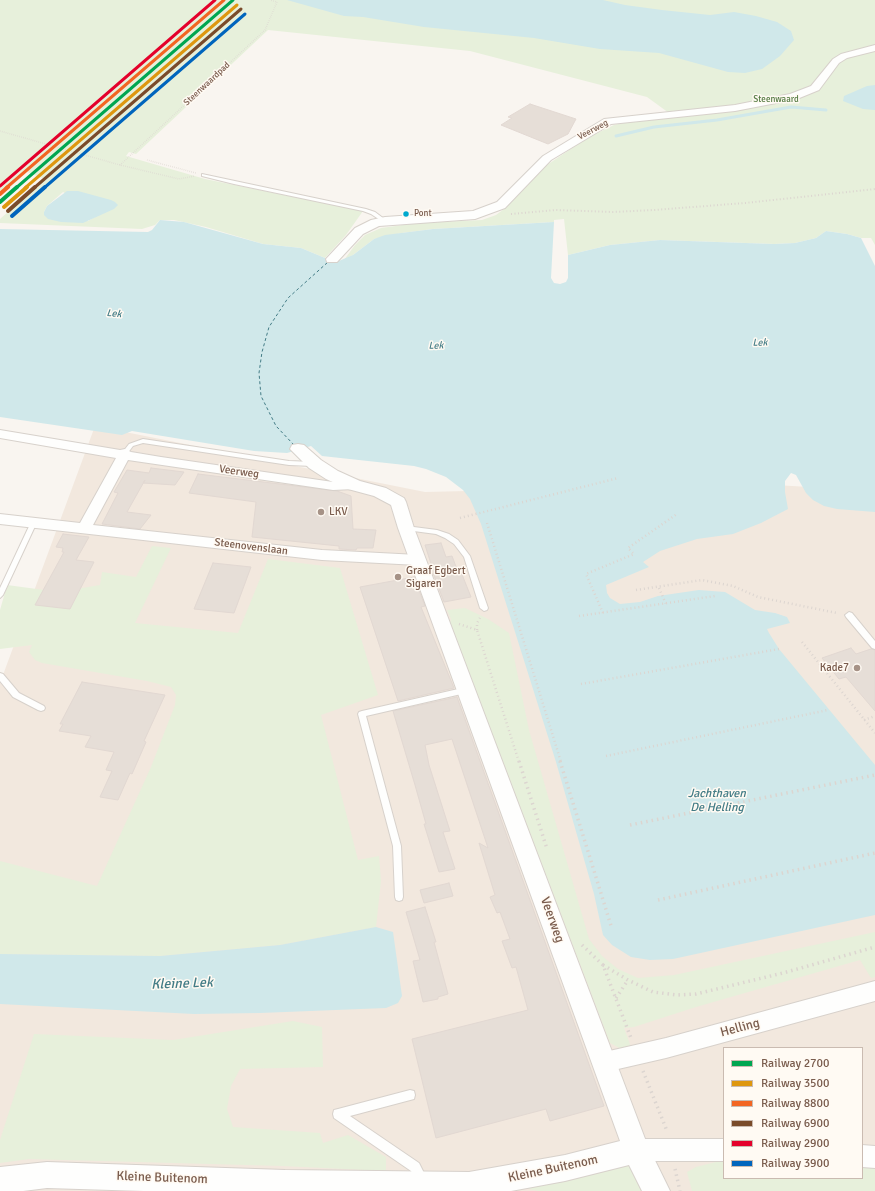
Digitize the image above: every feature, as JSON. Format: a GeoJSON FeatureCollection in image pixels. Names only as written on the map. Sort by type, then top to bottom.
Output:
{"type":"FeatureCollection","features":[{"type":"Feature","properties":{"kind":"street","name":"Veerweg"},"geometry":{"type":"LineString","coordinates":[[332,259],[359,231],[375,223],[468,216],[487,211],[501,205],[547,158],[608,121],[735,108],[793,97],[815,88],[836,61],[844,56],[875,48]]}},
{"type":"Feature","properties":{"kind":"street"},"geometry":{"type":"LineString","coordinates":[[0,434],[125,454],[85,528]]}},
{"type":"Feature","properties":{"kind":"street","name":"Veerweg"},"geometry":{"type":"LineString","coordinates":[[298,450],[315,464],[332,475],[354,485],[380,492],[398,502],[439,618],[605,1062],[636,1150],[656,1191]]}},
{"type":"Feature","properties":{"kind":"street","name":"Veerweg"},"geometry":{"type":"LineString","coordinates":[[125,454],[161,461],[334,486],[354,485]]}},
{"type":"Feature","properties":{"kind":"street","name":"Steenovenslaan"},"geometry":{"type":"LineString","coordinates":[[0,519],[322,555],[418,560]]}},
{"type":"Feature","properties":{"kind":"street","name":"Helling"},"geometry":{"type":"LineString","coordinates":[[605,1062],[637,1055],[875,991]]}},
{"type":"Feature","properties":{"kind":"street"},"geometry":{"type":"LineString","coordinates":[[636,1150],[723,1150]]}},
{"type":"Feature","properties":{"kind":"street","name":"Kleine Buitenom"},"geometry":{"type":"LineString","coordinates":[[0,1180],[47,1175],[207,1179],[285,1183],[425,1185],[479,1188],[636,1150]]}},
{"type":"Feature","properties":{"kind":"street"},"geometry":{"type":"LineString","coordinates":[[863,1156],[875,1157]]}},
{"type":"Feature","properties":{"kind":"lane"},"geometry":{"type":"LineString","coordinates":[[204,175],[248,186],[364,210],[373,213],[386,221]]}},
{"type":"Feature","properties":{"kind":"lane"},"geometry":{"type":"LineString","coordinates":[[125,454],[131,445],[143,442],[289,463],[315,464]]}},
{"type":"Feature","properties":{"kind":"lane"},"geometry":{"type":"LineString","coordinates":[[1,593],[34,522]]}},
{"type":"Feature","properties":{"kind":"lane"},"geometry":{"type":"LineString","coordinates":[[406,528],[437,532],[456,542],[466,556],[484,608]]}},
{"type":"Feature","properties":{"kind":"lane"},"geometry":{"type":"LineString","coordinates":[[849,615],[875,646]]}},
{"type":"Feature","properties":{"kind":"lane"},"geometry":{"type":"LineString","coordinates":[[0,676],[16,695],[41,708]]}},
{"type":"Feature","properties":{"kind":"lane"},"geometry":{"type":"LineString","coordinates":[[399,897],[397,846],[362,714],[467,690]]}},
{"type":"Feature","properties":{"kind":"lane"},"geometry":{"type":"LineString","coordinates":[[410,1095],[338,1114],[415,1167],[425,1185]]}},
{"type":"Feature","properties":{"kind":"path","name":"Steenwaardpad"},"geometry":{"type":"LineString","coordinates":[[120,165],[265,30],[277,2],[270,0]]}},
{"type":"Feature","properties":{"kind":"path"},"geometry":{"type":"LineString","coordinates":[[0,131],[120,165],[179,179],[204,175]]}},
{"type":"Feature","properties":{"kind":"path"},"geometry":{"type":"LineString","coordinates":[[147,160],[204,175]]}},
{"type":"Feature","properties":{"kind":"path"},"geometry":{"type":"LineString","coordinates":[[487,211],[507,214],[556,210],[613,212],[654,210],[745,203],[875,189]]}},
{"type":"Feature","properties":{"kind":"path"},"geometry":{"type":"LineString","coordinates":[[460,518],[618,478]]}},
{"type":"Feature","properties":{"kind":"path"},"geometry":{"type":"LineString","coordinates":[[603,613],[586,574],[634,554],[628,548],[677,514]]}},
{"type":"Feature","properties":{"kind":"path"},"geometry":{"type":"LineString","coordinates":[[487,524],[612,929]]}},
{"type":"Feature","properties":{"kind":"path"},"geometry":{"type":"LineString","coordinates":[[636,590],[702,580],[733,586],[758,597],[849,615]]}},
{"type":"Feature","properties":{"kind":"path"},"geometry":{"type":"LineString","coordinates":[[659,588],[666,604]]}},
{"type":"Feature","properties":{"kind":"path"},"geometry":{"type":"LineString","coordinates":[[579,616],[715,596]]}},
{"type":"Feature","properties":{"kind":"path"},"geometry":{"type":"LineString","coordinates":[[439,618],[477,630]]}},
{"type":"Feature","properties":{"kind":"path"},"geometry":{"type":"LineString","coordinates":[[477,623],[477,630],[548,852]]}},
{"type":"Feature","properties":{"kind":"path"},"geometry":{"type":"LineString","coordinates":[[802,642],[875,733]]}},
{"type":"Feature","properties":{"kind":"path"},"geometry":{"type":"LineString","coordinates":[[581,684],[779,649]]}},
{"type":"Feature","properties":{"kind":"path"},"geometry":{"type":"LineString","coordinates":[[606,756],[828,710]]}},
{"type":"Feature","properties":{"kind":"path"},"geometry":{"type":"LineString","coordinates":[[864,720],[875,716]]}},
{"type":"Feature","properties":{"kind":"path"},"geometry":{"type":"LineString","coordinates":[[630,826],[875,775]]}},
{"type":"Feature","properties":{"kind":"path"},"geometry":{"type":"LineString","coordinates":[[658,900],[875,853]]}},
{"type":"Feature","properties":{"kind":"path"},"geometry":{"type":"LineString","coordinates":[[578,940],[603,965],[628,980],[653,992],[677,995],[696,994],[783,973],[875,947]]}},
{"type":"Feature","properties":{"kind":"path"},"geometry":{"type":"LineString","coordinates":[[603,965],[669,1137],[670,1150],[680,1191]]}},
{"type":"Feature","properties":{"kind":"path"},"geometry":{"type":"LineString","coordinates":[[616,998],[628,980]]}},
{"type":"Feature","properties":{"kind":"shaded area"},"geometry":{"type":"Polygon","coordinates":[[[95,426],[425,492],[759,484],[875,491],[875,1191],[0,1191],[0,683],[95,426]]]}},
{"type":"Feature","properties":{"kind":"green space","name":"Steenwaard"},"geometry":{"type":"Polygon","coordinates":[[[0,0],[875,0],[875,245],[871,238],[861,238],[826,231],[816,238],[795,243],[774,244],[660,240],[610,245],[568,255],[564,219],[554,220],[554,222],[433,229],[402,233],[374,239],[344,260],[355,245],[365,235],[381,228],[418,223],[482,220],[496,215],[504,209],[544,167],[587,138],[614,125],[669,113],[647,97],[470,51],[268,30],[136,154],[129,152],[126,156],[205,179],[363,211],[346,235],[325,258],[301,248],[263,244],[206,227],[174,220],[160,220],[155,225],[142,229],[0,223],[0,219],[45,179],[27,172],[0,197],[0,0]],[[63,192],[47,206],[44,212],[88,221],[100,214],[63,192]]]}},
{"type":"Feature","properties":{"kind":"green space"},"geometry":{"type":"Polygon","coordinates":[[[152,546],[171,548],[135,623],[238,633],[268,559],[340,568],[378,695],[321,715],[358,860],[379,856],[381,881],[376,927],[280,945],[160,956],[0,954],[0,861],[97,886],[151,767],[175,705],[176,695],[171,687],[147,681],[42,663],[35,660],[29,652],[32,645],[0,649],[0,610],[7,585],[59,592],[100,585],[102,572],[136,577],[152,546]]]}},
{"type":"Feature","properties":{"kind":"green space"},"geometry":{"type":"Polygon","coordinates":[[[465,608],[488,619],[509,633],[529,730],[589,939],[602,956],[618,969],[638,978],[674,975],[875,932],[875,977],[871,978],[860,960],[696,1007],[634,1027],[624,1028],[631,1047],[623,1050],[610,1043],[450,623],[451,619],[447,610],[465,608]]]}},
{"type":"Feature","properties":{"kind":"green space"},"geometry":{"type":"Polygon","coordinates":[[[293,1021],[322,1027],[323,1067],[240,1069],[231,1086],[227,1109],[233,1127],[320,1133],[323,1143],[348,1135],[386,1157],[386,1171],[282,1166],[29,1159],[0,1163],[0,1140],[34,1034],[173,1040],[293,1021]]]}},
{"type":"Feature","properties":{"kind":"green space"},"geometry":{"type":"Polygon","coordinates":[[[631,1157],[645,1191],[538,1191],[529,1189],[528,1185],[631,1157]]]}},
{"type":"Feature","properties":{"kind":"green space"},"geometry":{"type":"Polygon","coordinates":[[[723,1160],[723,1179],[863,1179],[863,1163],[875,1164],[875,1191],[692,1191],[687,1172],[696,1167],[723,1160]]]}},
{"type":"Feature","properties":{"kind":"water"},"geometry":{"type":"Polygon","coordinates":[[[287,0],[603,0],[625,5],[662,10],[710,15],[734,12],[756,16],[777,22],[791,31],[794,40],[780,56],[762,69],[745,73],[728,72],[659,53],[600,49],[534,38],[424,27],[363,17],[344,16],[287,0]]]}},
{"type":"Feature","properties":{"kind":"water"},"geometry":{"type":"Polygon","coordinates":[[[875,85],[875,110],[863,109],[843,101],[844,96],[867,86],[875,85]]]}},
{"type":"Feature","properties":{"kind":"water"},"geometry":{"type":"Polygon","coordinates":[[[67,191],[78,191],[111,200],[118,205],[114,209],[83,223],[61,222],[48,219],[44,215],[47,206],[67,191]]]}},
{"type":"Feature","properties":{"kind":"water"},"geometry":{"type":"Polygon","coordinates":[[[160,220],[184,222],[263,244],[301,248],[325,258],[327,262],[334,263],[353,255],[374,239],[385,235],[433,229],[554,222],[551,278],[554,283],[560,284],[566,282],[568,278],[568,255],[610,245],[660,240],[774,244],[795,243],[816,238],[826,231],[861,238],[875,266],[875,512],[837,509],[824,506],[813,500],[806,493],[796,475],[791,473],[785,481],[788,509],[761,523],[733,534],[697,539],[660,551],[643,562],[649,567],[606,585],[607,593],[610,598],[620,604],[640,602],[658,596],[699,590],[725,592],[755,610],[775,613],[787,617],[790,623],[767,629],[769,633],[779,649],[875,765],[875,915],[673,959],[650,960],[631,957],[612,945],[603,935],[594,894],[556,762],[481,524],[470,499],[463,490],[446,477],[414,466],[322,456],[311,446],[287,453],[254,451],[132,431],[122,435],[0,417],[0,229],[148,232],[152,230],[160,220]]]}},
{"type":"Feature","properties":{"kind":"water","name":"Kleine Lek"},"geometry":{"type":"Polygon","coordinates":[[[376,927],[393,932],[402,996],[398,1003],[386,1008],[194,1014],[0,1004],[0,954],[160,956],[280,945],[376,927]]]}},
{"type":"Feature","properties":{"kind":"building"},"geometry":{"type":"Polygon","coordinates":[[[530,104],[576,119],[568,134],[548,144],[501,125],[512,118],[508,117],[530,104]]]}},
{"type":"Feature","properties":{"kind":"building"},"geometry":{"type":"Polygon","coordinates":[[[151,468],[184,472],[175,485],[143,483],[127,512],[151,515],[140,529],[102,524],[118,493],[114,492],[127,470],[149,473],[151,468]]]}},
{"type":"Feature","properties":{"kind":"building"},"geometry":{"type":"Polygon","coordinates":[[[198,474],[337,491],[351,496],[353,529],[376,530],[373,548],[357,548],[356,550],[339,549],[339,546],[252,537],[256,502],[189,493],[198,474]]]}},
{"type":"Feature","properties":{"kind":"building"},"geometry":{"type":"Polygon","coordinates":[[[63,534],[89,537],[76,560],[94,562],[70,609],[35,605],[64,552],[62,552],[63,548],[56,547],[63,534]]]}},
{"type":"Feature","properties":{"kind":"building"},"geometry":{"type":"Polygon","coordinates":[[[441,543],[446,557],[452,556],[458,572],[461,572],[471,597],[444,602],[433,573],[425,545],[441,543]]]}},
{"type":"Feature","properties":{"kind":"building"},"geometry":{"type":"Polygon","coordinates":[[[213,563],[251,567],[234,613],[194,609],[213,563]]]}},
{"type":"Feature","properties":{"kind":"building"},"geometry":{"type":"Polygon","coordinates":[[[414,577],[425,606],[421,607],[454,688],[398,701],[360,587],[414,577]]]}},
{"type":"Feature","properties":{"kind":"building"},"geometry":{"type":"Polygon","coordinates":[[[851,648],[856,654],[871,649],[875,650],[875,711],[846,677],[839,679],[822,658],[851,648]]]}},
{"type":"Feature","properties":{"kind":"building"},"geometry":{"type":"Polygon","coordinates":[[[82,682],[165,695],[144,741],[146,742],[132,774],[130,773],[118,800],[100,797],[112,771],[106,770],[114,752],[85,747],[91,736],[59,731],[63,724],[60,724],[82,682]]]}},
{"type":"Feature","properties":{"kind":"building"},"geometry":{"type":"Polygon","coordinates":[[[457,697],[604,1106],[550,1121],[546,1109],[436,1138],[412,1039],[528,1010],[516,967],[512,968],[502,941],[510,939],[500,912],[497,913],[490,897],[495,895],[479,843],[488,848],[452,739],[425,745],[429,765],[450,831],[443,832],[455,869],[439,872],[424,824],[426,824],[393,711],[457,697]]]}},
{"type":"Feature","properties":{"kind":"building"},"geometry":{"type":"Polygon","coordinates":[[[449,883],[453,896],[424,903],[420,890],[449,883]]]}},
{"type":"Feature","properties":{"kind":"building"},"geometry":{"type":"Polygon","coordinates":[[[425,907],[436,942],[434,942],[448,994],[438,997],[438,999],[423,1002],[413,961],[420,960],[406,912],[425,907]]]}},
{"type":"Feature","properties":{"kind":"waterway"},"geometry":{"type":"LineString","coordinates":[[616,136],[654,127],[717,120],[791,107],[826,110]]}},
{"type":"Feature","properties":{"kind":"ferry route"},"geometry":{"type":"LineString","coordinates":[[294,445],[276,426],[261,396],[259,373],[262,352],[269,327],[288,298],[328,262]]}},
{"type":"Feature","properties":{"kind":"rail line","name":"2900"},"geometry":{"type":"LineString","coordinates":[[0,186],[215,0]]}},
{"type":"Feature","properties":{"kind":"rail line","name":"8800"},"geometry":{"type":"LineString","coordinates":[[0,194],[224,0]]}},
{"type":"Feature","properties":{"kind":"rail line","name":"2700"},"geometry":{"type":"LineString","coordinates":[[0,202],[233,0]]}},
{"type":"Feature","properties":{"kind":"rail line","name":"3500"},"geometry":{"type":"LineString","coordinates":[[4,207],[237,5]]}},
{"type":"Feature","properties":{"kind":"rail line","name":"6900"},"geometry":{"type":"LineString","coordinates":[[8,211],[241,9]]}},
{"type":"Feature","properties":{"kind":"rail line","name":"3900"},"geometry":{"type":"LineString","coordinates":[[12,216],[245,14]]}},
{"type":"Feature","properties":{"kind":"place","name":"Pont"},"geometry":{"type":"Point","coordinates":[406,214]}},
{"type":"Feature","properties":{"kind":"place","name":"LKV"},"geometry":{"type":"Point","coordinates":[321,512]}},
{"type":"Feature","properties":{"kind":"place","name":"Graaf Egbert Sigaren"},"geometry":{"type":"Point","coordinates":[398,577]}},
{"type":"Feature","properties":{"kind":"place","name":"Kade7"},"geometry":{"type":"Point","coordinates":[857,668]}},
{"type":"Feature","properties":{"kind":"water label","name":"Lek"},"geometry":{"type":"Point","coordinates":[114,314]}},
{"type":"Feature","properties":{"kind":"water label","name":"Lek"},"geometry":{"type":"Point","coordinates":[760,343]}},
{"type":"Feature","properties":{"kind":"water label","name":"Lek"},"geometry":{"type":"Point","coordinates":[436,346]}},
{"type":"Feature","properties":{"kind":"water label","name":"Jachthaven De Helling"},"geometry":{"type":"Point","coordinates":[717,801]}}]}
